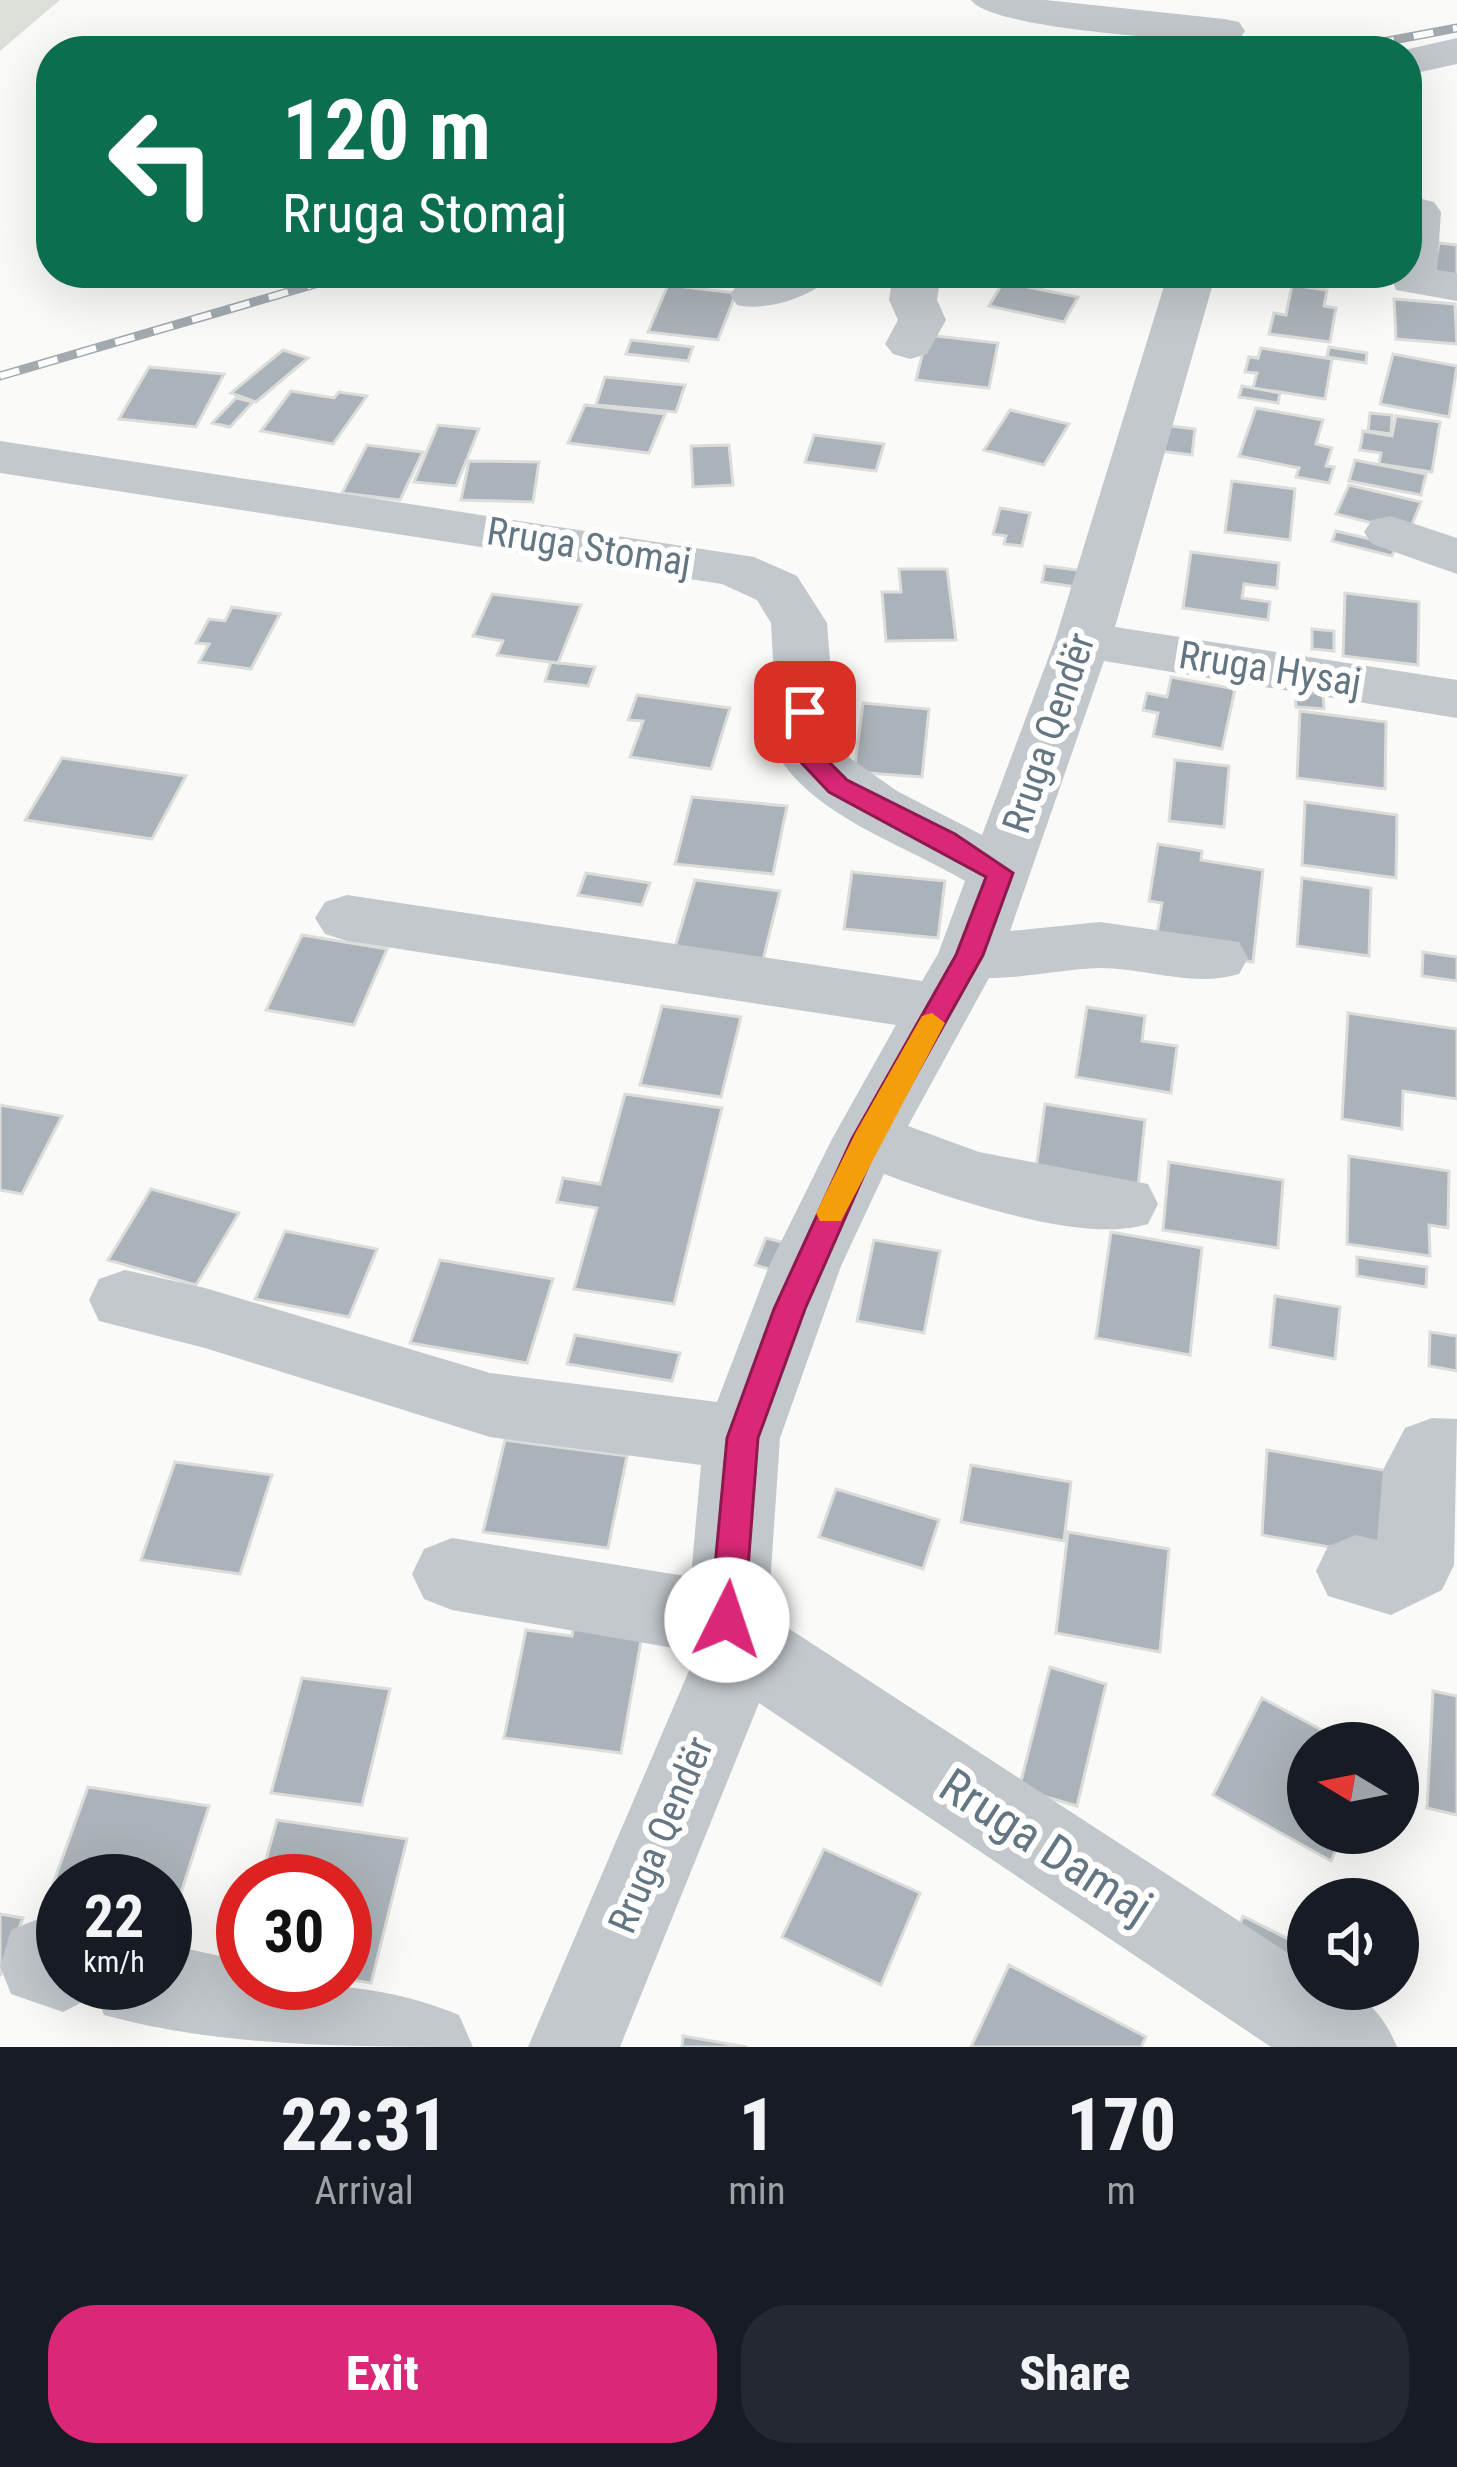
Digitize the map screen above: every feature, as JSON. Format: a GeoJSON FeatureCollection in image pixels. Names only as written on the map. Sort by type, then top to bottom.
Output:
{"type":"FeatureCollection","features":[{"type":"Feature","properties":{"kind":"street"},"geometry":{"type":"LineString","coordinates":[[991,0],[1015,9],[1224,28]]}},
{"type":"Feature","properties":{"kind":"street"},"geometry":{"type":"LineString","coordinates":[[1422,59],[1457,51]]}},
{"type":"Feature","properties":{"kind":"street"},"geometry":{"type":"LineString","coordinates":[[1422,281],[1457,287]]}},
{"type":"Feature","properties":{"kind":"street"},"geometry":{"type":"LineString","coordinates":[[754,295],[771,288]]}},
{"type":"Feature","properties":{"kind":"street"},"geometry":{"type":"LineString","coordinates":[[910,344],[922,320],[914,300],[915,288]]}},
{"type":"Feature","properties":{"kind":"street","name":"Rruga Qendër"},"geometry":{"type":"LineString","coordinates":[[574,2047],[734,1633],[742,1438],[806,1266],[866,1139],[955,981],[1000,873],[1083,640],[1188,288]]}},
{"type":"Feature","properties":{"kind":"street","name":"Rruga Stomaj"},"geometry":{"type":"LineString","coordinates":[[0,458],[735,569],[777,588],[800,623],[808,756],[838,786],[1000,873]]}},
{"type":"Feature","properties":{"kind":"street"},"geometry":{"type":"LineString","coordinates":[[1391,532],[1457,557]]}},
{"type":"Feature","properties":{"kind":"street","name":"Rruga Hysaj"},"geometry":{"type":"LineString","coordinates":[[1083,640],[1457,699]]}},
{"type":"Feature","properties":{"kind":"street"},"geometry":{"type":"LineString","coordinates":[[346,918],[955,981],[1031,955],[1100,945],[1216,958]]}},
{"type":"Feature","properties":{"kind":"street"},"geometry":{"type":"LineString","coordinates":[[866,1139],[974,1180],[1123,1204]]}},
{"type":"Feature","properties":{"kind":"street"},"geometry":{"type":"LineString","coordinates":[[125,1300],[205,1318],[490,1405],[742,1438]]}},
{"type":"Feature","properties":{"kind":"street"},"geometry":{"type":"LineString","coordinates":[[1356,1571],[1391,1579],[1414,1565],[1422,1470],[1432,1451],[1457,1452]]}},
{"type":"Feature","properties":{"kind":"street"},"geometry":{"type":"LineString","coordinates":[[452,1574],[734,1633]]}},
{"type":"Feature","properties":{"kind":"street","name":"Rruga Damaj"},"geometry":{"type":"LineString","coordinates":[[734,1633],[1351,2047]]}},
{"type":"Feature","properties":{"kind":"street"},"geometry":{"type":"LineString","coordinates":[[192,1995],[428,2047]]}},
{"type":"Feature","properties":{"kind":"shaded area"},"geometry":{"type":"Polygon","coordinates":[[[0,0],[60,0],[0,51],[0,0]]]}},
{"type":"Feature","properties":{"kind":"building"},"geometry":{"type":"Polygon","coordinates":[[[1439,243],[1457,245],[1457,280],[1433,277],[1439,243]]]}},
{"type":"Feature","properties":{"kind":"building"},"geometry":{"type":"Polygon","coordinates":[[[667,288],[736,293],[718,340],[648,332],[667,288]]]}},
{"type":"Feature","properties":{"kind":"building"},"geometry":{"type":"Polygon","coordinates":[[[1000,288],[1033,288],[1078,297],[1064,322],[989,306],[1000,288]]]}},
{"type":"Feature","properties":{"kind":"building"},"geometry":{"type":"Polygon","coordinates":[[[1291,288],[1327,290],[1324,306],[1336,308],[1330,342],[1269,334],[1274,313],[1286,315],[1291,288]]]}},
{"type":"Feature","properties":{"kind":"building"},"geometry":{"type":"Polygon","coordinates":[[[1394,299],[1455,304],[1457,344],[1396,339],[1394,299]]]}},
{"type":"Feature","properties":{"kind":"building"},"geometry":{"type":"Polygon","coordinates":[[[927,335],[998,343],[989,388],[916,380],[927,335]]]}},
{"type":"Feature","properties":{"kind":"building"},"geometry":{"type":"Polygon","coordinates":[[[631,340],[693,347],[688,361],[626,354],[631,340]]]}},
{"type":"Feature","properties":{"kind":"building"},"geometry":{"type":"Polygon","coordinates":[[[1329,347],[1367,353],[1366,363],[1327,357],[1329,347]]]}},
{"type":"Feature","properties":{"kind":"building"},"geometry":{"type":"Polygon","coordinates":[[[1261,348],[1332,359],[1325,399],[1253,388],[1257,373],[1245,372],[1249,357],[1258,358],[1261,348]]]}},
{"type":"Feature","properties":{"kind":"building"},"geometry":{"type":"Polygon","coordinates":[[[283,350],[308,358],[256,402],[231,393],[283,350]]]}},
{"type":"Feature","properties":{"kind":"building"},"geometry":{"type":"Polygon","coordinates":[[[1393,354],[1457,366],[1449,417],[1380,404],[1393,354]]]}},
{"type":"Feature","properties":{"kind":"building"},"geometry":{"type":"Polygon","coordinates":[[[149,367],[224,374],[196,427],[119,419],[149,367]]]}},
{"type":"Feature","properties":{"kind":"building"},"geometry":{"type":"Polygon","coordinates":[[[605,377],[685,385],[676,412],[596,405],[605,377]]]}},
{"type":"Feature","properties":{"kind":"building"},"geometry":{"type":"Polygon","coordinates":[[[1242,386],[1280,393],[1278,403],[1239,397],[1242,386]]]}},
{"type":"Feature","properties":{"kind":"building"},"geometry":{"type":"Polygon","coordinates":[[[291,391],[334,398],[339,392],[367,396],[333,444],[261,431],[291,391]]]}},
{"type":"Feature","properties":{"kind":"building"},"geometry":{"type":"Polygon","coordinates":[[[236,398],[253,402],[230,427],[212,423],[236,398]]]}},
{"type":"Feature","properties":{"kind":"building"},"geometry":{"type":"Polygon","coordinates":[[[585,405],[665,414],[649,453],[568,443],[585,405]]]}},
{"type":"Feature","properties":{"kind":"building"},"geometry":{"type":"Polygon","coordinates":[[[1256,408],[1323,420],[1316,444],[1332,448],[1326,466],[1334,467],[1329,483],[1296,477],[1299,468],[1239,456],[1256,408]]]}},
{"type":"Feature","properties":{"kind":"building"},"geometry":{"type":"Polygon","coordinates":[[[1010,410],[1069,424],[1044,465],[984,450],[1010,410]]]}},
{"type":"Feature","properties":{"kind":"building"},"geometry":{"type":"Polygon","coordinates":[[[1370,413],[1392,415],[1391,434],[1368,431],[1370,413]]]}},
{"type":"Feature","properties":{"kind":"building"},"geometry":{"type":"Polygon","coordinates":[[[1396,416],[1440,422],[1432,472],[1379,464],[1381,453],[1360,450],[1363,431],[1392,436],[1396,416]]]}},
{"type":"Feature","properties":{"kind":"building"},"geometry":{"type":"Polygon","coordinates":[[[438,425],[479,429],[456,486],[414,482],[438,425]]]}},
{"type":"Feature","properties":{"kind":"building"},"geometry":{"type":"Polygon","coordinates":[[[1163,425],[1195,429],[1192,455],[1160,451],[1163,425]]]}},
{"type":"Feature","properties":{"kind":"building"},"geometry":{"type":"Polygon","coordinates":[[[814,435],[884,444],[876,471],[805,462],[814,435]]]}},
{"type":"Feature","properties":{"kind":"building"},"geometry":{"type":"Polygon","coordinates":[[[367,445],[423,452],[400,500],[342,493],[367,445]]]}},
{"type":"Feature","properties":{"kind":"building"},"geometry":{"type":"Polygon","coordinates":[[[729,445],[733,485],[693,487],[691,446],[729,445]]]}},
{"type":"Feature","properties":{"kind":"building"},"geometry":{"type":"Polygon","coordinates":[[[1355,460],[1426,474],[1421,495],[1349,481],[1355,460]]]}},
{"type":"Feature","properties":{"kind":"building"},"geometry":{"type":"Polygon","coordinates":[[[469,461],[539,462],[533,502],[461,500],[469,461]]]}},
{"type":"Feature","properties":{"kind":"building"},"geometry":{"type":"Polygon","coordinates":[[[1232,481],[1295,489],[1290,540],[1225,532],[1232,481]]]}},
{"type":"Feature","properties":{"kind":"building"},"geometry":{"type":"Polygon","coordinates":[[[1349,485],[1421,502],[1409,532],[1336,514],[1349,485]]]}},
{"type":"Feature","properties":{"kind":"building"},"geometry":{"type":"Polygon","coordinates":[[[1000,508],[1030,513],[1022,546],[1004,544],[1006,536],[993,534],[1000,508]]]}},
{"type":"Feature","properties":{"kind":"building"},"geometry":{"type":"Polygon","coordinates":[[[1336,531],[1396,545],[1392,556],[1332,541],[1336,531]]]}},
{"type":"Feature","properties":{"kind":"building"},"geometry":{"type":"Polygon","coordinates":[[[1191,552],[1279,563],[1277,588],[1244,584],[1242,598],[1270,602],[1268,620],[1183,608],[1191,552]]]}},
{"type":"Feature","properties":{"kind":"building"},"geometry":{"type":"Polygon","coordinates":[[[1045,566],[1093,572],[1090,589],[1042,582],[1045,566]]]}},
{"type":"Feature","properties":{"kind":"building"},"geometry":{"type":"Polygon","coordinates":[[[899,569],[947,569],[956,640],[886,641],[882,592],[901,592],[899,569]]]}},
{"type":"Feature","properties":{"kind":"building"},"geometry":{"type":"Polygon","coordinates":[[[1345,593],[1419,602],[1418,665],[1343,656],[1345,593]]]}},
{"type":"Feature","properties":{"kind":"building"},"geometry":{"type":"Polygon","coordinates":[[[492,594],[581,605],[558,663],[497,655],[503,641],[473,636],[492,594]]]}},
{"type":"Feature","properties":{"kind":"building"},"geometry":{"type":"Polygon","coordinates":[[[232,607],[280,614],[251,669],[199,662],[209,644],[196,643],[209,619],[225,621],[232,607]]]}},
{"type":"Feature","properties":{"kind":"building"},"geometry":{"type":"Polygon","coordinates":[[[1312,629],[1334,631],[1334,651],[1312,649],[1312,629]]]}},
{"type":"Feature","properties":{"kind":"building"},"geometry":{"type":"Polygon","coordinates":[[[551,662],[595,667],[588,686],[545,681],[551,662]]]}},
{"type":"Feature","properties":{"kind":"building"},"geometry":{"type":"Polygon","coordinates":[[[1171,677],[1235,689],[1222,749],[1153,736],[1158,713],[1143,710],[1147,693],[1167,697],[1171,677]]]}},
{"type":"Feature","properties":{"kind":"building"},"geometry":{"type":"Polygon","coordinates":[[[1295,689],[1323,691],[1324,709],[1296,707],[1295,689]]]}},
{"type":"Feature","properties":{"kind":"building"},"geometry":{"type":"Polygon","coordinates":[[[637,695],[730,708],[711,769],[630,757],[643,721],[628,720],[637,695]]]}},
{"type":"Feature","properties":{"kind":"building"},"geometry":{"type":"Polygon","coordinates":[[[863,703],[929,709],[922,777],[854,772],[863,703]]]}},
{"type":"Feature","properties":{"kind":"building"},"geometry":{"type":"Polygon","coordinates":[[[1300,711],[1386,722],[1385,789],[1297,778],[1300,711]]]}},
{"type":"Feature","properties":{"kind":"building"},"geometry":{"type":"Polygon","coordinates":[[[62,758],[186,776],[152,839],[25,820],[62,758]]]}},
{"type":"Feature","properties":{"kind":"building"},"geometry":{"type":"Polygon","coordinates":[[[1175,760],[1229,766],[1224,827],[1169,821],[1175,760]]]}},
{"type":"Feature","properties":{"kind":"building"},"geometry":{"type":"Polygon","coordinates":[[[692,797],[787,806],[773,874],[675,864],[692,797]]]}},
{"type":"Feature","properties":{"kind":"building"},"geometry":{"type":"Polygon","coordinates":[[[1305,802],[1397,815],[1396,878],[1302,865],[1305,802]]]}},
{"type":"Feature","properties":{"kind":"building"},"geometry":{"type":"Polygon","coordinates":[[[1158,844],[1202,851],[1201,860],[1263,870],[1253,962],[1155,946],[1162,903],[1149,901],[1158,844]]]}},
{"type":"Feature","properties":{"kind":"building"},"geometry":{"type":"Polygon","coordinates":[[[852,872],[945,881],[938,938],[844,929],[852,872]]]}},
{"type":"Feature","properties":{"kind":"building"},"geometry":{"type":"Polygon","coordinates":[[[586,873],[650,883],[642,905],[578,895],[586,873]]]}},
{"type":"Feature","properties":{"kind":"building"},"geometry":{"type":"Polygon","coordinates":[[[1302,878],[1371,888],[1369,956],[1297,946],[1302,878]]]}},
{"type":"Feature","properties":{"kind":"building"},"geometry":{"type":"Polygon","coordinates":[[[695,880],[780,891],[759,976],[670,964],[695,880]]]}},
{"type":"Feature","properties":{"kind":"building"},"geometry":{"type":"Polygon","coordinates":[[[302,935],[387,949],[354,1025],[266,1010],[302,935]]]}},
{"type":"Feature","properties":{"kind":"building"},"geometry":{"type":"Polygon","coordinates":[[[1423,952],[1457,957],[1457,981],[1422,976],[1423,952]]]}},
{"type":"Feature","properties":{"kind":"building"},"geometry":{"type":"Polygon","coordinates":[[[662,1006],[741,1017],[721,1097],[640,1085],[662,1006]]]}},
{"type":"Feature","properties":{"kind":"building"},"geometry":{"type":"Polygon","coordinates":[[[1087,1007],[1145,1016],[1142,1041],[1177,1046],[1171,1093],[1076,1077],[1087,1007]]]}},
{"type":"Feature","properties":{"kind":"building"},"geometry":{"type":"Polygon","coordinates":[[[1348,1013],[1457,1029],[1457,1099],[1403,1091],[1402,1129],[1342,1119],[1348,1013]]]}},
{"type":"Feature","properties":{"kind":"building"},"geometry":{"type":"Polygon","coordinates":[[[625,1094],[722,1108],[674,1304],[574,1289],[597,1208],[557,1202],[563,1178],[600,1184],[625,1094]]]}},
{"type":"Feature","properties":{"kind":"building"},"geometry":{"type":"Polygon","coordinates":[[[1045,1104],[1145,1120],[1136,1206],[1033,1190],[1045,1104]]]}},
{"type":"Feature","properties":{"kind":"building"},"geometry":{"type":"Polygon","coordinates":[[[0,1105],[62,1116],[22,1194],[0,1190],[0,1105]]]}},
{"type":"Feature","properties":{"kind":"building"},"geometry":{"type":"Polygon","coordinates":[[[1349,1156],[1449,1171],[1448,1228],[1429,1225],[1430,1256],[1347,1244],[1349,1156]]]}},
{"type":"Feature","properties":{"kind":"building"},"geometry":{"type":"Polygon","coordinates":[[[1169,1162],[1283,1180],[1278,1248],[1163,1230],[1169,1162]]]}},
{"type":"Feature","properties":{"kind":"building"},"geometry":{"type":"Polygon","coordinates":[[[151,1189],[239,1213],[196,1285],[108,1260],[151,1189]]]}},
{"type":"Feature","properties":{"kind":"building"},"geometry":{"type":"Polygon","coordinates":[[[285,1231],[377,1249],[349,1317],[255,1299],[285,1231]]]}},
{"type":"Feature","properties":{"kind":"building"},"geometry":{"type":"Polygon","coordinates":[[[1111,1232],[1202,1248],[1190,1355],[1096,1338],[1111,1232]]]}},
{"type":"Feature","properties":{"kind":"building"},"geometry":{"type":"Polygon","coordinates":[[[766,1238],[802,1247],[791,1275],[755,1265],[766,1238]]]}},
{"type":"Feature","properties":{"kind":"building"},"geometry":{"type":"Polygon","coordinates":[[[874,1240],[940,1251],[924,1333],[857,1321],[874,1240]]]}},
{"type":"Feature","properties":{"kind":"building"},"geometry":{"type":"Polygon","coordinates":[[[1357,1257],[1427,1267],[1426,1287],[1357,1276],[1357,1257]]]}},
{"type":"Feature","properties":{"kind":"building"},"geometry":{"type":"Polygon","coordinates":[[[440,1260],[553,1279],[527,1363],[410,1343],[440,1260]]]}},
{"type":"Feature","properties":{"kind":"building"},"geometry":{"type":"Polygon","coordinates":[[[1275,1296],[1340,1307],[1335,1359],[1270,1347],[1275,1296]]]}},
{"type":"Feature","properties":{"kind":"building"},"geometry":{"type":"Polygon","coordinates":[[[1430,1332],[1457,1336],[1457,1371],[1429,1366],[1430,1332]]]}},
{"type":"Feature","properties":{"kind":"building"},"geometry":{"type":"Polygon","coordinates":[[[575,1335],[680,1353],[672,1381],[567,1364],[575,1335]]]}},
{"type":"Feature","properties":{"kind":"building"},"geometry":{"type":"Polygon","coordinates":[[[505,1440],[627,1456],[608,1548],[483,1532],[505,1440]]]}},
{"type":"Feature","properties":{"kind":"building"},"geometry":{"type":"Polygon","coordinates":[[[1267,1450],[1394,1472],[1392,1558],[1262,1535],[1267,1450]]]}},
{"type":"Feature","properties":{"kind":"building"},"geometry":{"type":"Polygon","coordinates":[[[175,1462],[272,1475],[240,1574],[141,1560],[175,1462]]]}},
{"type":"Feature","properties":{"kind":"building"},"geometry":{"type":"Polygon","coordinates":[[[971,1465],[1071,1482],[1064,1541],[961,1522],[971,1465]]]}},
{"type":"Feature","properties":{"kind":"building"},"geometry":{"type":"Polygon","coordinates":[[[836,1489],[939,1520],[923,1569],[819,1537],[836,1489]]]}},
{"type":"Feature","properties":{"kind":"building"},"geometry":{"type":"Polygon","coordinates":[[[1068,1532],[1169,1549],[1160,1652],[1056,1633],[1068,1532]]]}},
{"type":"Feature","properties":{"kind":"building"},"geometry":{"type":"Polygon","coordinates":[[[575,1616],[644,1624],[621,1753],[504,1738],[526,1630],[572,1636],[575,1616]]]}},
{"type":"Feature","properties":{"kind":"building"},"geometry":{"type":"Polygon","coordinates":[[[1050,1667],[1106,1684],[1077,1806],[1019,1789],[1050,1667]]]}},
{"type":"Feature","properties":{"kind":"building"},"geometry":{"type":"Polygon","coordinates":[[[302,1678],[390,1689],[362,1805],[271,1793],[302,1678]]]}},
{"type":"Feature","properties":{"kind":"building"},"geometry":{"type":"Polygon","coordinates":[[[1433,1691],[1457,1696],[1457,1815],[1427,1808],[1433,1691]]]}},
{"type":"Feature","properties":{"kind":"building"},"geometry":{"type":"Polygon","coordinates":[[[1262,1698],[1307,1722],[1287,1722],[1287,1836],[1213,1795],[1262,1698]]]}},
{"type":"Feature","properties":{"kind":"building"},"geometry":{"type":"Polygon","coordinates":[[[88,1787],[209,1806],[192,1859],[192,1854],[64,1854],[88,1787]]]}},
{"type":"Feature","properties":{"kind":"building"},"geometry":{"type":"Polygon","coordinates":[[[277,1820],[407,1839],[372,1979],[372,1854],[268,1854],[277,1820]]]}},
{"type":"Feature","properties":{"kind":"building"},"geometry":{"type":"Polygon","coordinates":[[[824,1849],[920,1893],[881,1985],[782,1937],[824,1849]]]}},
{"type":"Feature","properties":{"kind":"building"},"geometry":{"type":"Polygon","coordinates":[[[0,1914],[23,1918],[0,1976],[0,1914]]]}},
{"type":"Feature","properties":{"kind":"building"},"geometry":{"type":"Polygon","coordinates":[[[1243,1916],[1287,1938],[1287,1990],[1226,1959],[1243,1916]]]}},
{"type":"Feature","properties":{"kind":"building"},"geometry":{"type":"Polygon","coordinates":[[[1009,1965],[1146,2037],[1141,2047],[971,2047],[1009,1965]]]}},
{"type":"Feature","properties":{"kind":"building"},"geometry":{"type":"Polygon","coordinates":[[[1328,2010],[1352,2010],[1348,2020],[1328,2010]]]}},
{"type":"Feature","properties":{"kind":"building"},"geometry":{"type":"Polygon","coordinates":[[[683,2036],[747,2047],[682,2047],[683,2036]]]}},
{"type":"Feature","properties":{"kind":"railway"},"geometry":{"type":"LineString","coordinates":[[1415,36],[1457,28]]}},
{"type":"Feature","properties":{"kind":"railway"},"geometry":{"type":"LineString","coordinates":[[0,376],[302,288]]}},
{"type":"Feature","properties":{"kind":"slow traffic"},"geometry":{"type":"LineString","coordinates":[[831,1213],[866,1139],[932,1023]]}},
{"type":"Feature","properties":{"kind":"route"},"geometry":{"type":"LineString","coordinates":[[727,1620],[742,1438],[806,1266],[866,1139],[970,955],[1000,873],[838,786],[808,756],[805,712]]}}]}
